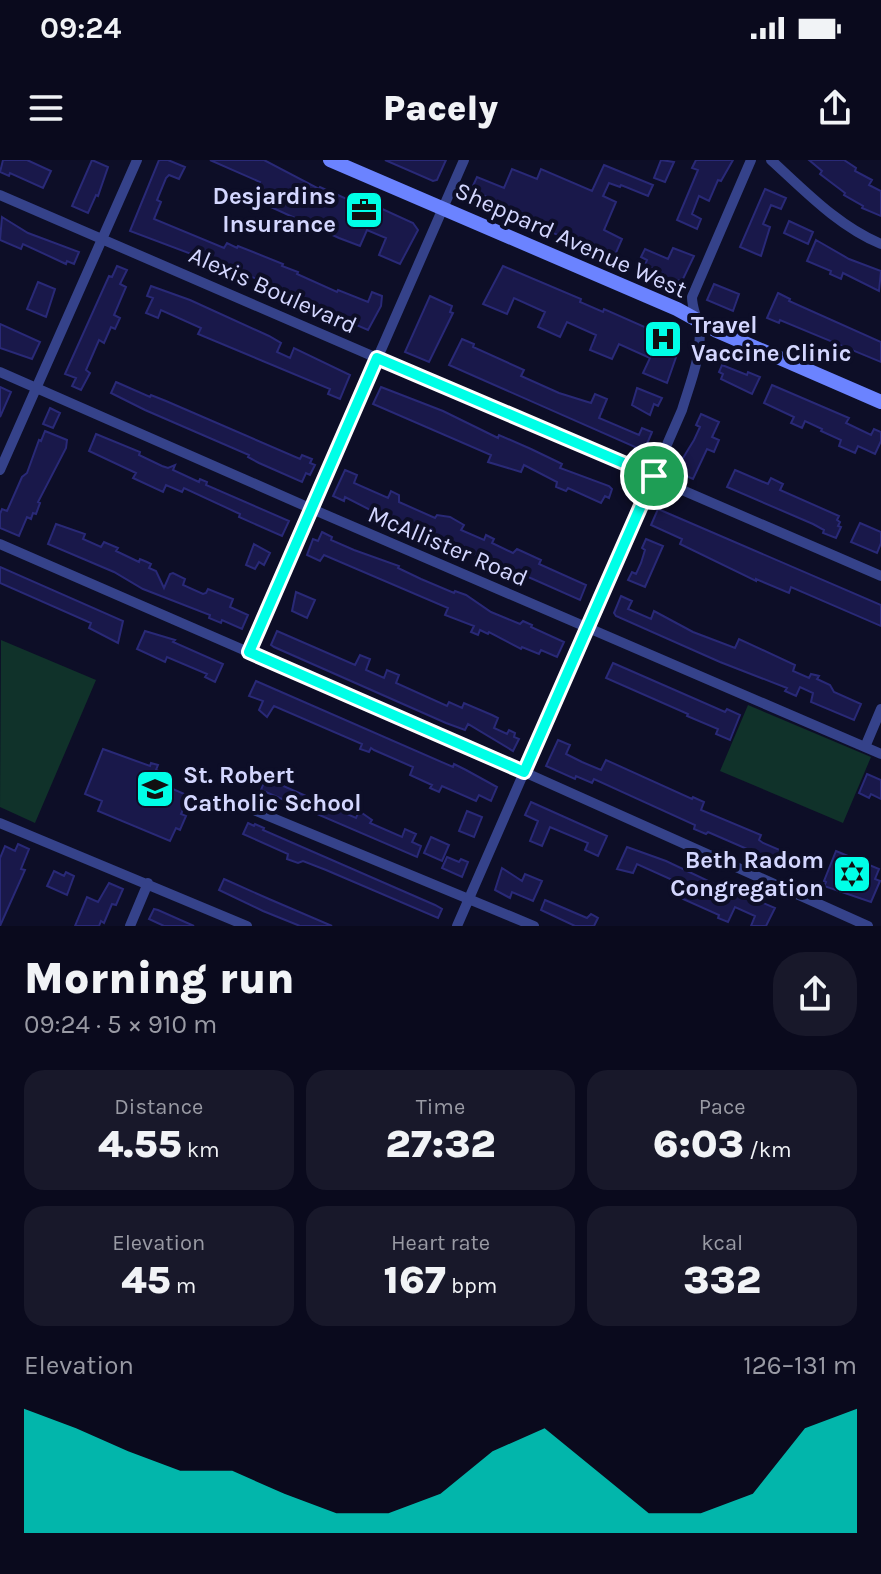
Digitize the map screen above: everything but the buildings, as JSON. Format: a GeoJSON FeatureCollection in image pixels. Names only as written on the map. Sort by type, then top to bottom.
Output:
{"type":"FeatureCollection","features":[{"type":"Feature","properties":{"kind":"main road","name":"Sheppard Avenue West"},"geometry":{"type":"LineString","coordinates":[[330,160],[677,309],[881,402]]}},
{"type":"Feature","properties":{"kind":"street"},"geometry":{"type":"LineString","coordinates":[[0,470],[137,160]]}},
{"type":"Feature","properties":{"kind":"street"},"geometry":{"type":"LineString","coordinates":[[249,652],[464,160]]}},
{"type":"Feature","properties":{"kind":"street"},"geometry":{"type":"LineString","coordinates":[[457,926],[682,410],[699,342],[692,297],[751,160]]}},
{"type":"Feature","properties":{"kind":"street"},"geometry":{"type":"LineString","coordinates":[[771,160],[837,219],[859,235],[881,244]]}},
{"type":"Feature","properties":{"kind":"street","name":"Alexis Boulevard"},"geometry":{"type":"LineString","coordinates":[[0,195],[881,576]]}},
{"type":"Feature","properties":{"kind":"street","name":"McAllister Road"},"geometry":{"type":"LineString","coordinates":[[0,372],[881,754]]}},
{"type":"Feature","properties":{"kind":"street"},"geometry":{"type":"LineString","coordinates":[[0,544],[868,926]]}},
{"type":"Feature","properties":{"kind":"street"},"geometry":{"type":"LineString","coordinates":[[865,747],[881,709]]}},
{"type":"Feature","properties":{"kind":"street"},"geometry":{"type":"LineString","coordinates":[[256,811],[534,926]]}},
{"type":"Feature","properties":{"kind":"street"},"geometry":{"type":"LineString","coordinates":[[0,823],[247,926]]}},
{"type":"Feature","properties":{"kind":"street"},"geometry":{"type":"LineString","coordinates":[[130,926],[148,883]]}},
{"type":"Feature","properties":{"kind":"green space"},"geometry":{"type":"Polygon","coordinates":[[[1,640],[96,680],[35,823],[0,807],[1,640]]]}},
{"type":"Feature","properties":{"kind":"green space"},"geometry":{"type":"Polygon","coordinates":[[[748,705],[871,757],[843,823],[720,771],[748,705]]]}},
{"type":"Feature","properties":{"kind":"place","name":"Desjardins Insurance"},"geometry":{"type":"Point","coordinates":[364,210]}},
{"type":"Feature","properties":{"kind":"place","name":"Travel Vaccine Clinic"},"geometry":{"type":"Point","coordinates":[663,339]}},
{"type":"Feature","properties":{"kind":"place","name":"St. Robert Catholic School"},"geometry":{"type":"Point","coordinates":[155,789]}},
{"type":"Feature","properties":{"kind":"place","name":"Beth Radom Congregation"},"geometry":{"type":"Point","coordinates":[852,874]}},
{"type":"Feature","properties":{"kind":"route"},"geometry":{"type":"LineString","coordinates":[[377,358],[654,476],[524,772],[249,652],[377,358]]}}]}
